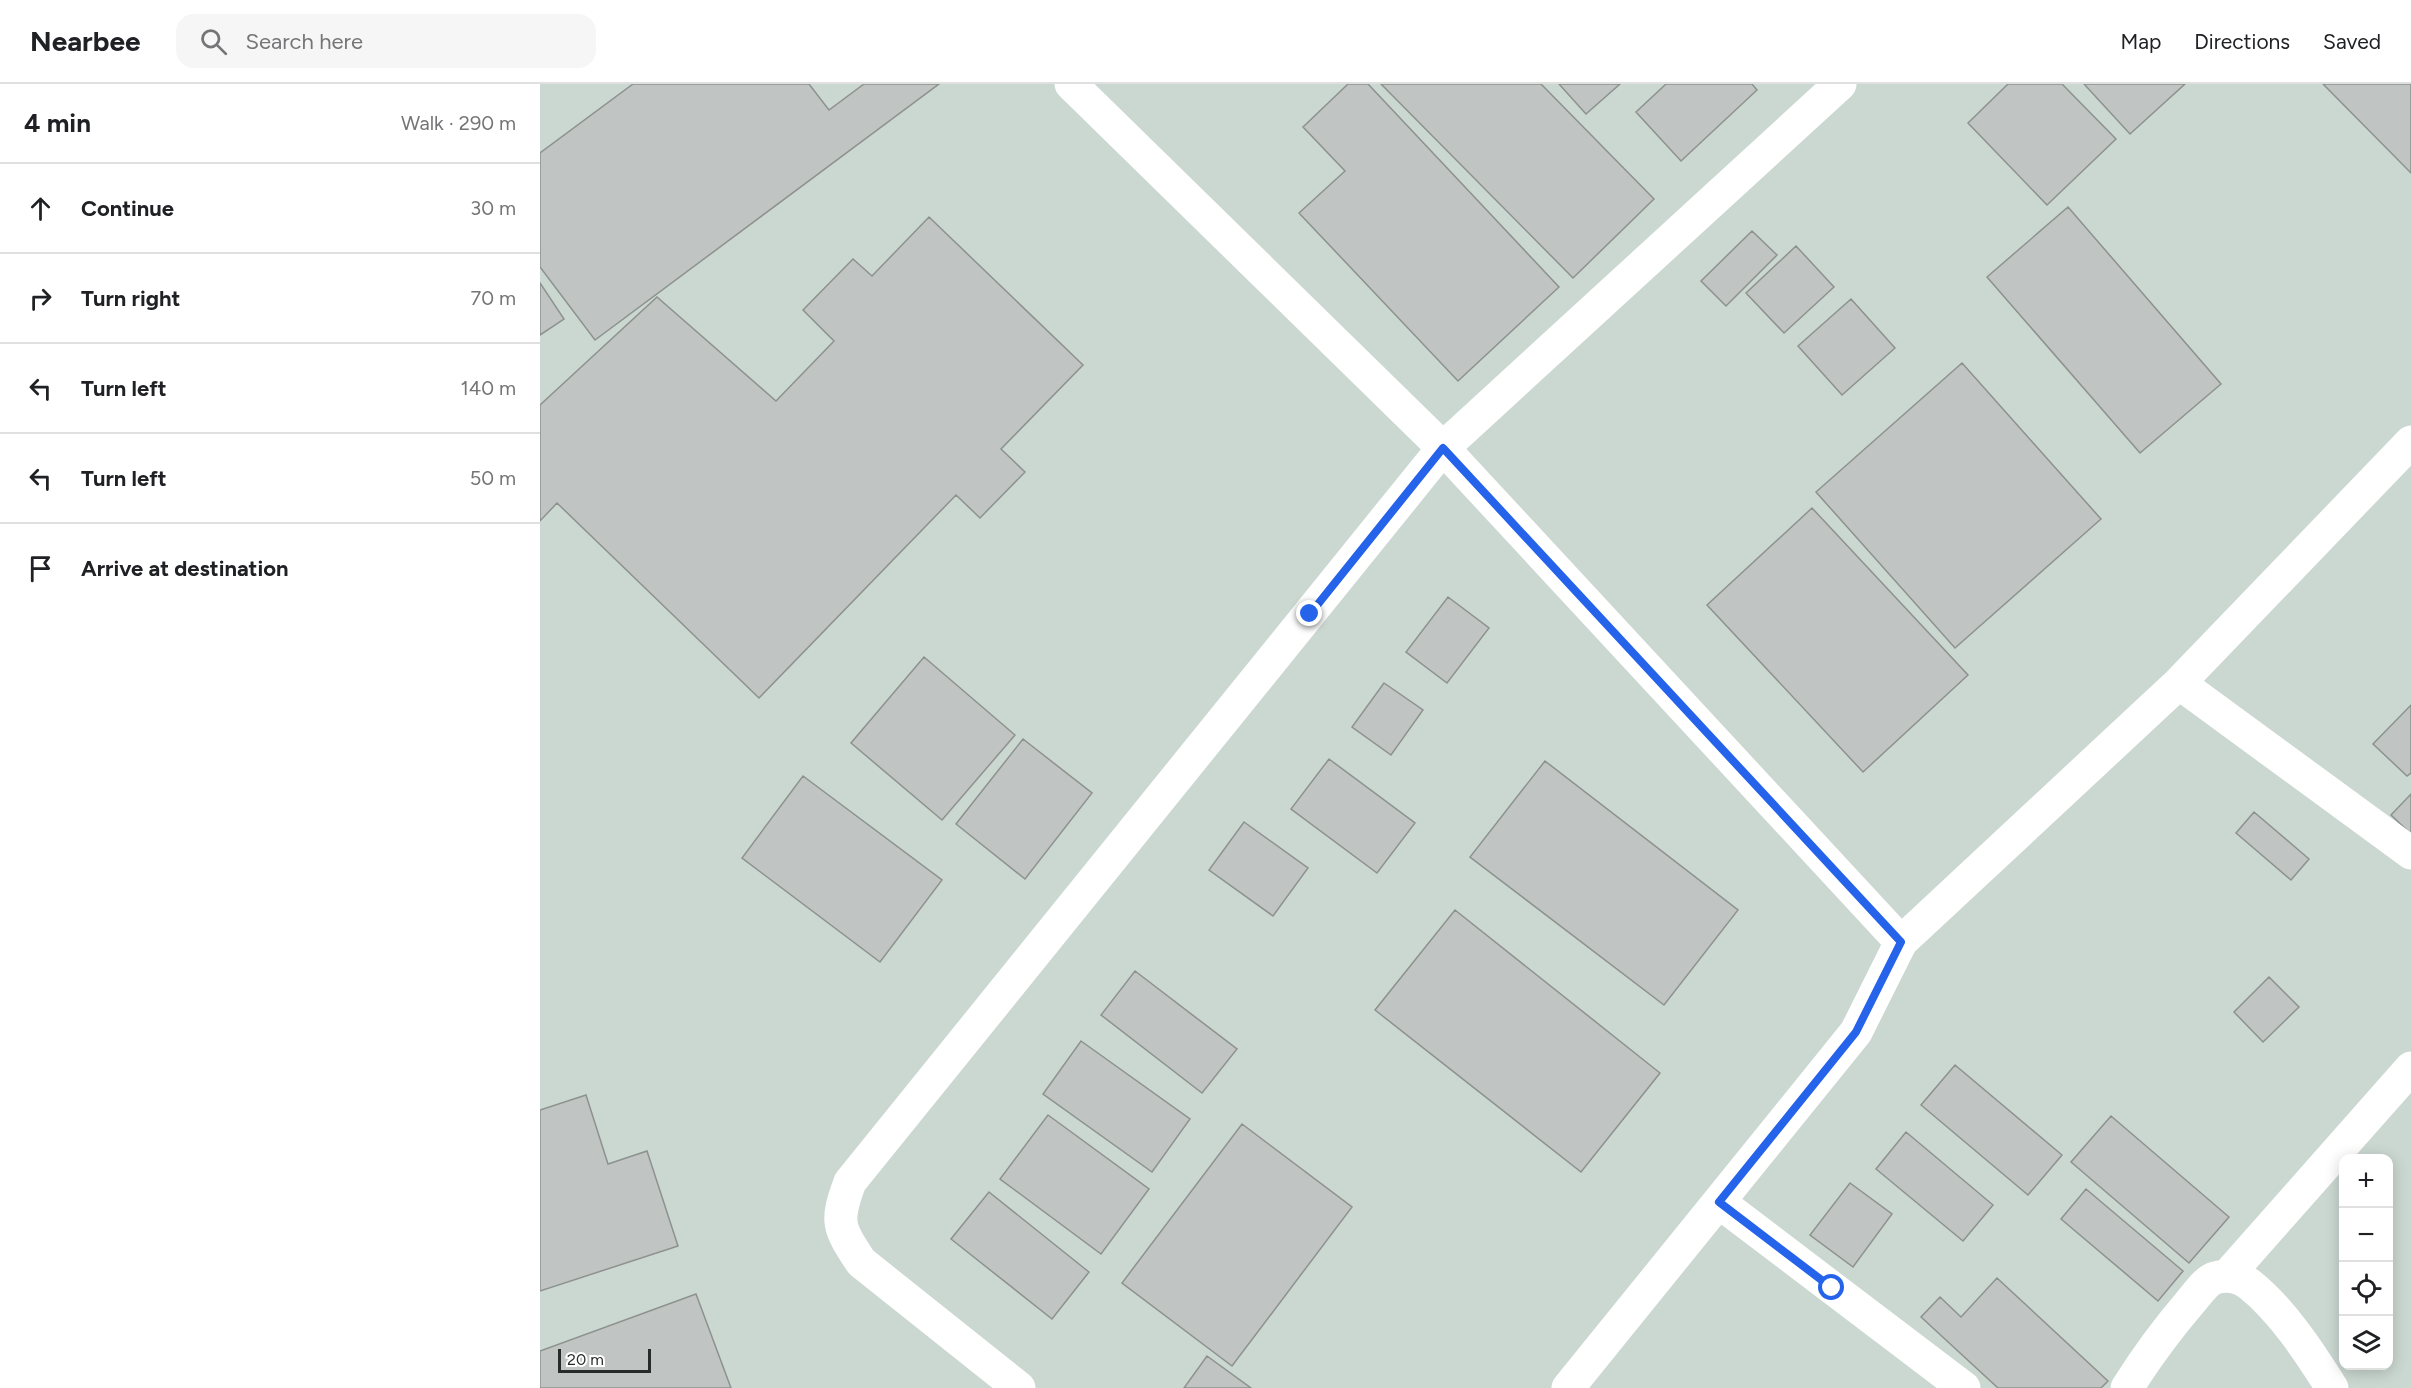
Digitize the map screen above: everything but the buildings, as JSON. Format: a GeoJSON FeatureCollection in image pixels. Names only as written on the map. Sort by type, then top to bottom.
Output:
{"type":"FeatureCollection","features":[{"type":"Feature","properties":{"kind":"street"},"geometry":{"type":"LineString","coordinates":[[1071,84],[1443,448],[1901,942]]}},
{"type":"Feature","properties":{"kind":"street"},"geometry":{"type":"LineString","coordinates":[[1019,1388],[861,1262],[843,1234],[840,1209],[850,1182],[1443,448],[1840,84]]}},
{"type":"Feature","properties":{"kind":"street"},"geometry":{"type":"LineString","coordinates":[[1568,1388],[1856,1032],[1901,942],[2179,683],[2411,442]]}},
{"type":"Feature","properties":{"kind":"street"},"geometry":{"type":"LineString","coordinates":[[2179,683],[2411,853]]}},
{"type":"Feature","properties":{"kind":"street"},"geometry":{"type":"LineString","coordinates":[[2228,1275],[2411,1068]]}},
{"type":"Feature","properties":{"kind":"street"},"geometry":{"type":"LineString","coordinates":[[1719,1202],[1964,1388]]}},
{"type":"Feature","properties":{"kind":"street"},"geometry":{"type":"LineString","coordinates":[[2127,1388],[2160,1337],[2203,1288],[2212,1278],[2228,1275],[2248,1283],[2279,1316],[2314,1358],[2332,1388]]}},
{"type":"Feature","properties":{"kind":"shaded area"},"geometry":{"type":"Polygon","coordinates":[[[540,84],[2411,84],[2411,1388],[540,1388],[540,84]]]}},
{"type":"Feature","properties":{"kind":"route"},"geometry":{"type":"LineString","coordinates":[[1310,614],[1443,448],[1901,942],[1856,1032],[1719,1202],[1832,1288]]}}]}
